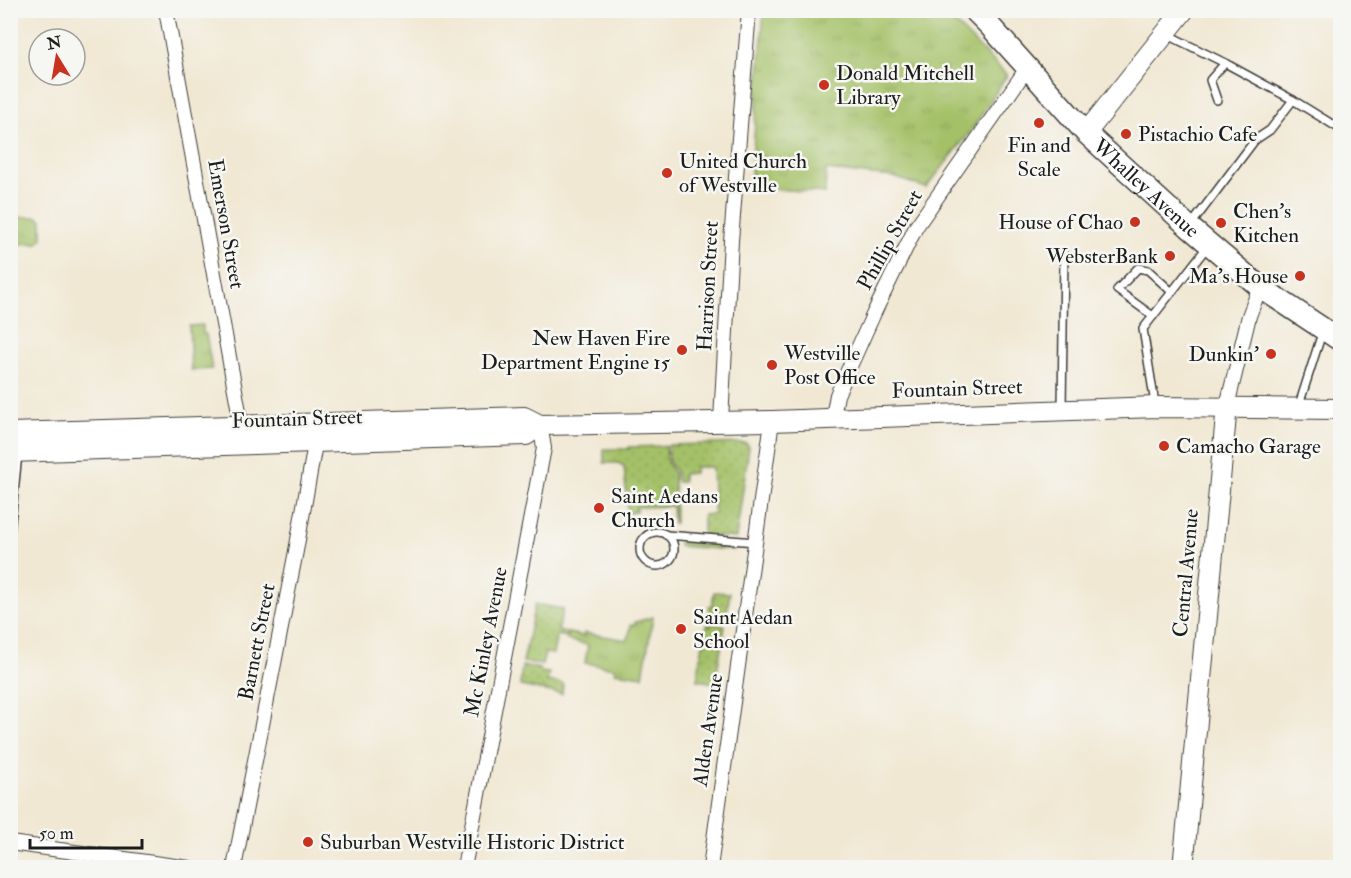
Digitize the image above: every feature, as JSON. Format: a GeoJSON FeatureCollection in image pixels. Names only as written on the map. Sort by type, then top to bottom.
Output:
{"type":"FeatureCollection","features":[{"type":"Feature","properties":{"kind":"main road","name":"Whalley Avenue"},"geometry":{"type":"LineString","coordinates":[[974,10],[1086,132],[1189,227],[1260,287],[1332,334]]}},
{"type":"Feature","properties":{"kind":"main road"},"geometry":{"type":"LineString","coordinates":[[1086,132],[1184,10]]}},
{"type":"Feature","properties":{"kind":"main road","name":"Central Avenue"},"geometry":{"type":"LineString","coordinates":[[1183,867],[1227,406]]}},
{"type":"Feature","properties":{"kind":"main road","name":"Fountain Street"},"geometry":{"type":"LineString","coordinates":[[10,433],[53,441],[317,433],[524,417],[540,425],[721,420],[772,421],[1156,407],[1341,409]]}},
{"type":"Feature","properties":{"kind":"main road","name":"Fountain Street"},"geometry":{"type":"LineString","coordinates":[[14,452],[53,441]]}},
{"type":"Feature","properties":{"kind":"street","name":"Emerson Street"},"geometry":{"type":"LineString","coordinates":[[166,10],[243,436]]}},
{"type":"Feature","properties":{"kind":"street","name":"Harrison Street"},"geometry":{"type":"LineString","coordinates":[[721,420],[731,242],[749,10]]}},
{"type":"Feature","properties":{"kind":"street","name":"Phillip Street"},"geometry":{"type":"LineString","coordinates":[[833,417],[837,395],[916,227],[1028,67]]}},
{"type":"Feature","properties":{"kind":"street","name":"Central Avenue"},"geometry":{"type":"LineString","coordinates":[[1227,406],[1249,316],[1260,287]]}},
{"type":"Feature","properties":{"kind":"street","name":"Alden Avenue"},"geometry":{"type":"LineString","coordinates":[[710,867],[772,421]]}},
{"type":"Feature","properties":{"kind":"street","name":"Mc Kinley Avenue"},"geometry":{"type":"LineString","coordinates":[[464,867],[544,447],[540,425]]}},
{"type":"Feature","properties":{"kind":"street","name":"Barnett Street"},"geometry":{"type":"LineString","coordinates":[[234,867],[317,433]]}},
{"type":"Feature","properties":{"kind":"street"},"geometry":{"type":"LineString","coordinates":[[10,843],[189,867]]}},
{"type":"Feature","properties":{"kind":"lane"},"geometry":{"type":"LineString","coordinates":[[1165,33],[1293,100],[1341,129]]}},
{"type":"Feature","properties":{"kind":"lane"},"geometry":{"type":"LineString","coordinates":[[1217,100],[1210,80],[1225,63]]}},
{"type":"Feature","properties":{"kind":"lane"},"geometry":{"type":"LineString","coordinates":[[1189,227],[1255,140],[1270,130],[1293,100]]}},
{"type":"Feature","properties":{"kind":"lane"},"geometry":{"type":"LineString","coordinates":[[1156,407],[1143,329],[1209,244]]}},
{"type":"Feature","properties":{"kind":"lane"},"geometry":{"type":"LineString","coordinates":[[1062,410],[1064,253]]}},
{"type":"Feature","properties":{"kind":"lane"},"geometry":{"type":"LineString","coordinates":[[1153,316],[1116,290],[1138,268],[1148,270],[1172,292]]}},
{"type":"Feature","properties":{"kind":"lane"},"geometry":{"type":"LineString","coordinates":[[1299,408],[1332,334]]}},
{"type":"Feature","properties":{"kind":"lane"},"geometry":{"type":"LineString","coordinates":[[10,532],[14,452]]}},
{"type":"Feature","properties":{"kind":"lane"},"geometry":{"type":"LineString","coordinates":[[665,535],[674,549],[670,560],[660,566],[649,564],[641,557],[640,546],[650,534],[660,533],[756,542]]}},
{"type":"Feature","properties":{"kind":"green space"},"geometry":{"type":"Polygon","coordinates":[[[764,11],[932,11],[956,24],[1007,75],[971,131],[926,188],[894,177],[826,170],[825,193],[750,187],[764,11]]]}},
{"type":"Feature","properties":{"kind":"green space"},"geometry":{"type":"Polygon","coordinates":[[[18,217],[38,217],[42,220],[42,239],[38,243],[17,244],[14,241],[14,221],[18,217]]]}},
{"type":"Feature","properties":{"kind":"green space"},"geometry":{"type":"Polygon","coordinates":[[[203,325],[203,334],[206,334],[212,369],[191,370],[189,326],[203,325]]]}},
{"type":"Feature","properties":{"kind":"green space"},"geometry":{"type":"Polygon","coordinates":[[[746,443],[749,447],[736,538],[703,535],[703,515],[714,514],[712,467],[695,467],[695,473],[683,474],[683,482],[677,482],[676,471],[669,462],[669,445],[746,443]]]}},
{"type":"Feature","properties":{"kind":"green space"},"geometry":{"type":"Polygon","coordinates":[[[666,446],[667,463],[674,473],[675,523],[673,523],[672,506],[636,507],[636,511],[628,514],[624,466],[618,463],[604,463],[604,449],[666,446]]]}},
{"type":"Feature","properties":{"kind":"green space"},"geometry":{"type":"Polygon","coordinates":[[[679,542],[735,546],[734,550],[679,546],[679,542]]]}},
{"type":"Feature","properties":{"kind":"green space"},"geometry":{"type":"Polygon","coordinates":[[[714,592],[730,593],[726,618],[709,616],[709,606],[712,606],[714,592]]]}},
{"type":"Feature","properties":{"kind":"green space"},"geometry":{"type":"Polygon","coordinates":[[[535,604],[563,609],[558,631],[568,633],[567,637],[557,635],[553,654],[545,653],[542,665],[523,662],[535,604]]]}},
{"type":"Feature","properties":{"kind":"green space"},"geometry":{"type":"Polygon","coordinates":[[[653,617],[643,676],[615,672],[615,668],[585,663],[588,645],[567,640],[568,633],[584,636],[584,633],[628,640],[631,624],[634,625],[635,622],[653,617]]]}},
{"type":"Feature","properties":{"kind":"green space"},"geometry":{"type":"Polygon","coordinates":[[[710,623],[725,626],[715,683],[697,680],[706,625],[710,626],[710,623]]]}},
{"type":"Feature","properties":{"kind":"green space"},"geometry":{"type":"Polygon","coordinates":[[[522,666],[549,673],[547,681],[563,684],[562,694],[520,686],[522,666]]]}},
{"type":"Feature","properties":{"kind":"place","name":"Donald Mitchell Library"},"geometry":{"type":"Point","coordinates":[824,85]}},
{"type":"Feature","properties":{"kind":"place","name":"Fin and Scale"},"geometry":{"type":"Point","coordinates":[1039,123]}},
{"type":"Feature","properties":{"kind":"place","name":"Pistachio Cafe"},"geometry":{"type":"Point","coordinates":[1126,134]}},
{"type":"Feature","properties":{"kind":"place","name":"United Church of Westville"},"geometry":{"type":"Point","coordinates":[667,173]}},
{"type":"Feature","properties":{"kind":"place","name":"House of Chao"},"geometry":{"type":"Point","coordinates":[1135,222]}},
{"type":"Feature","properties":{"kind":"place","name":"Chen’s Kitchen"},"geometry":{"type":"Point","coordinates":[1221,223]}},
{"type":"Feature","properties":{"kind":"place","name":"WebsterBank"},"geometry":{"type":"Point","coordinates":[1170,256]}},
{"type":"Feature","properties":{"kind":"place","name":"Ma's House"},"geometry":{"type":"Point","coordinates":[1300,276]}},
{"type":"Feature","properties":{"kind":"place","name":"New Haven Fire Department Engine 15"},"geometry":{"type":"Point","coordinates":[682,350]}},
{"type":"Feature","properties":{"kind":"place","name":"Dunkin'"},"geometry":{"type":"Point","coordinates":[1271,354]}},
{"type":"Feature","properties":{"kind":"place","name":"Westville Post Office"},"geometry":{"type":"Point","coordinates":[772,365]}},
{"type":"Feature","properties":{"kind":"place","name":"Camacho Garage"},"geometry":{"type":"Point","coordinates":[1164,446]}},
{"type":"Feature","properties":{"kind":"place","name":"Saint Aedans Church"},"geometry":{"type":"Point","coordinates":[599,508]}},
{"type":"Feature","properties":{"kind":"place","name":"Saint Aedan School"},"geometry":{"type":"Point","coordinates":[681,629]}},
{"type":"Feature","properties":{"kind":"place","name":"Suburban Westville Historic District"},"geometry":{"type":"Point","coordinates":[308,842]}}]}
